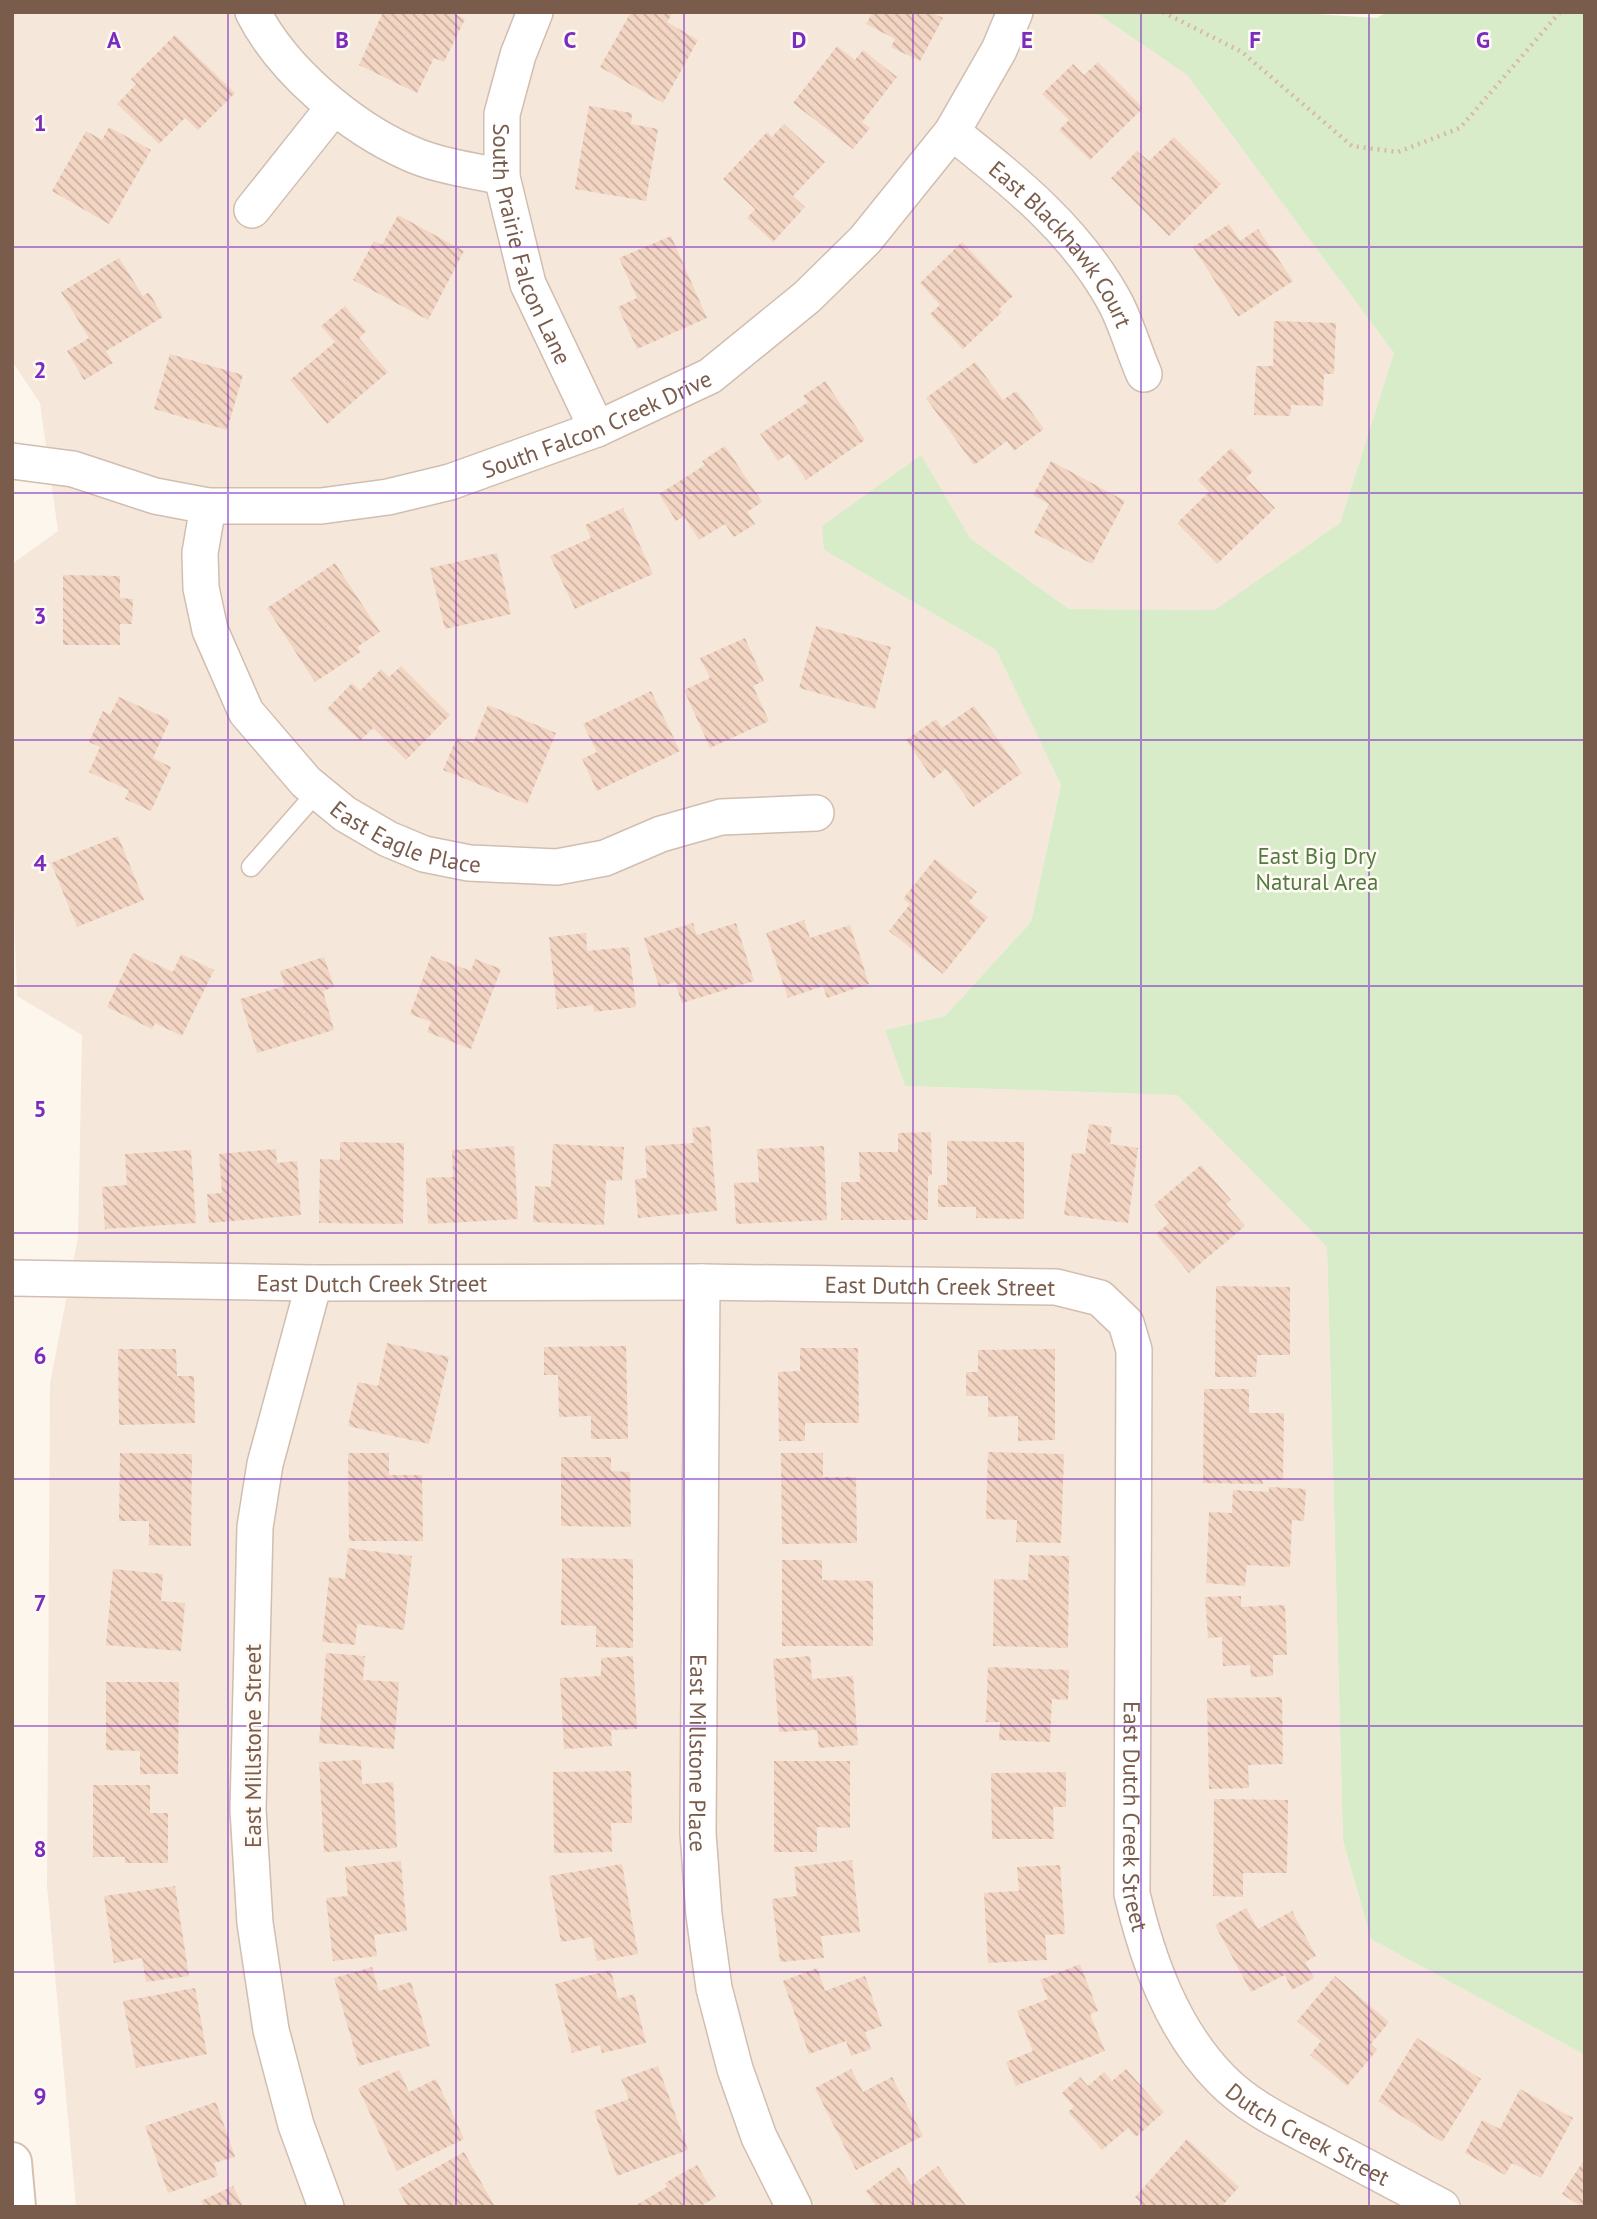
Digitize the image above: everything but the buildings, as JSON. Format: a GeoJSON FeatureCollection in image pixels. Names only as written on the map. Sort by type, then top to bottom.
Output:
{"type":"FeatureCollection","features":[{"type":"Feature","properties":{"kind":"main road"},"geometry":{"type":"LineString","coordinates":[[12,2162],[16,2207]]}},
{"type":"Feature","properties":{"kind":"street"},"geometry":{"type":"LineString","coordinates":[[253,12],[257,22],[292,68],[334,107],[375,136],[411,155],[502,177]]}},
{"type":"Feature","properties":{"kind":"street","name":"South Prairie Falcon Lane"},"geometry":{"type":"LineString","coordinates":[[536,12],[518,55],[502,114],[502,177],[528,284],[597,429]]}},
{"type":"Feature","properties":{"kind":"street","name":"South Falcon Creek Drive"},"geometry":{"type":"LineString","coordinates":[[12,461],[74,469],[155,496],[208,506],[321,506],[388,496],[450,482],[597,429],[710,376],[807,297],[865,240],[951,132],[999,50],[1015,12]]}},
{"type":"Feature","properties":{"kind":"street"},"geometry":{"type":"LineString","coordinates":[[252,210],[334,107]]}},
{"type":"Feature","properties":{"kind":"street","name":"East Blackhawk Court"},"geometry":{"type":"LineString","coordinates":[[951,132],[1013,180],[1055,219],[1092,267],[1116,305],[1144,374]]}},
{"type":"Feature","properties":{"kind":"street","name":"East Eagle Place"},"geometry":{"type":"LineString","coordinates":[[208,506],[200,553],[201,588],[210,630],[246,712],[317,792],[345,814],[388,839],[424,854],[469,863],[557,867],[605,858],[661,834],[721,817],[816,813]]}},
{"type":"Feature","properties":{"kind":"street","name":"East Dutch Creek Street"},"geometry":{"type":"LineString","coordinates":[[12,1278],[314,1283],[702,1282],[1056,1287],[1100,1298],[1126,1323],[1134,1350],[1132,1894],[1144,1944],[1166,1998],[1190,2040]]}},
{"type":"Feature","properties":{"kind":"street","name":"East Millstone Place"},"geometry":{"type":"LineString","coordinates":[[702,1282],[698,1833],[704,1916],[714,1988],[735,2069],[760,2137],[794,2207]]}},
{"type":"Feature","properties":{"kind":"street","name":"East Millstone Street"},"geometry":{"type":"LineString","coordinates":[[314,1283],[265,1464],[255,1527],[248,1810],[255,1923],[271,2030],[296,2125],[326,2207]]}},
{"type":"Feature","properties":{"kind":"street","name":"Dutch Creek Street"},"geometry":{"type":"LineString","coordinates":[[1190,2040],[1221,2080],[1260,2111],[1442,2207]]}},
{"type":"Feature","properties":{"kind":"lane"},"geometry":{"type":"LineString","coordinates":[[251,867],[317,792]]}},
{"type":"Feature","properties":{"kind":"path"},"geometry":{"type":"LineString","coordinates":[[1163,12],[1242,52],[1352,146],[1398,152],[1460,128],[1560,12]]}},
{"type":"Feature","properties":{"kind":"shaded area"},"geometry":{"type":"Polygon","coordinates":[[[12,12],[1095,12],[1187,75],[1394,353],[1340,523],[1216,610],[1069,609],[970,538],[921,456],[824,550],[996,650],[1061,785],[1031,922],[945,1016],[885,1030],[905,1086],[1177,1095],[1327,1247],[1343,1841],[1371,1939],[1585,2055],[1585,2207],[76,2207],[47,1886],[50,1384],[78,1237],[82,1035],[17,996],[12,855],[12,564],[58,531],[40,403],[12,361],[12,12]]]}},
{"type":"Feature","properties":{"kind":"green space","name":"East Big Dry Natural Area"},"geometry":{"type":"Polygon","coordinates":[[[1095,12],[1283,12],[1377,18],[1387,12],[1585,12],[1585,2055],[1371,1939],[1343,1841],[1327,1247],[1177,1095],[905,1086],[885,1030],[945,1016],[1031,922],[1061,785],[996,650],[824,550],[822,526],[921,455],[970,538],[1069,609],[1215,610],[1340,523],[1394,353],[1187,75],[1095,12]]]}}]}
